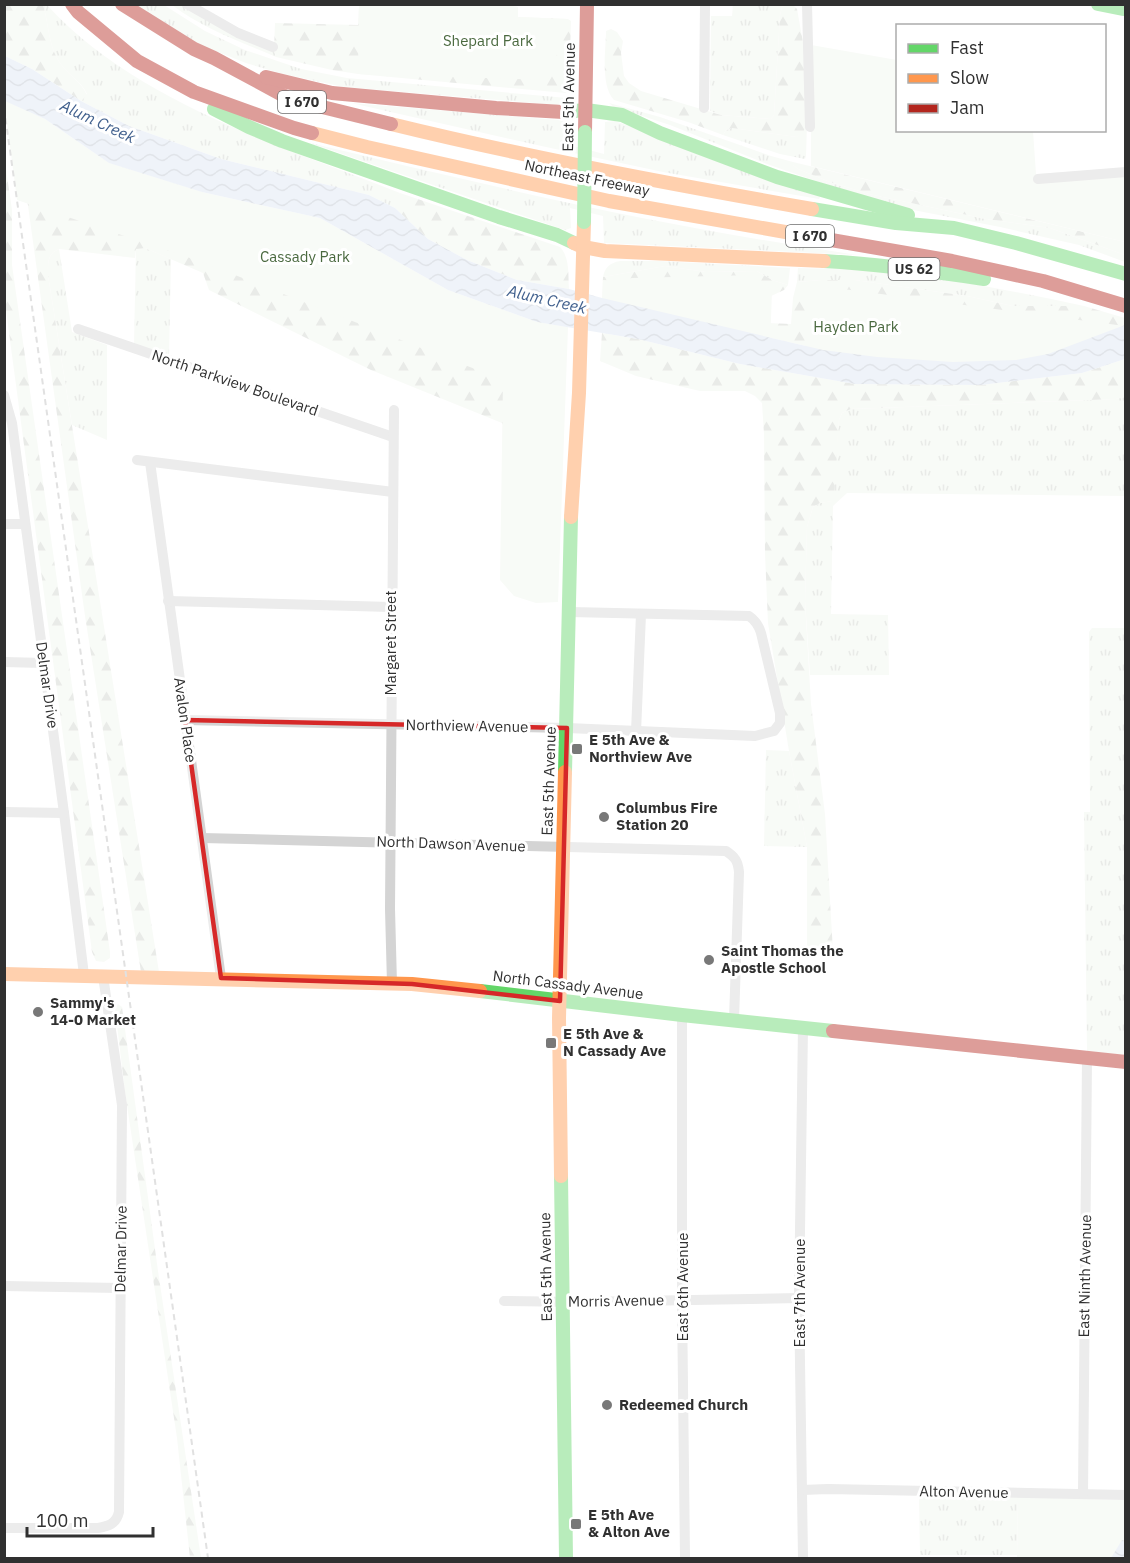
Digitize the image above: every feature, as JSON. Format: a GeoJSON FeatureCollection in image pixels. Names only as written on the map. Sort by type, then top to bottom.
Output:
{"type":"FeatureCollection","features":[{"type":"Feature","properties":{"kind":"main road","name":"Northeast Freeway"},"geometry":{"type":"LineString","coordinates":[[72,4],[78,12],[135,60],[195,92],[294,128],[367,147],[609,201],[952,261],[1043,281],[1121,305]]}},
{"type":"Feature","properties":{"kind":"main road","name":"Northeast Freeway"},"geometry":{"type":"LineString","coordinates":[[122,4],[194,49],[290,99],[545,159],[704,190],[896,223],[954,228],[1125,274]]}},
{"type":"Feature","properties":{"kind":"main road","name":"East 5th Avenue"},"geometry":{"type":"LineString","coordinates":[[566,1558],[560,1001],[572,517],[584,247],[587,4]]}},
{"type":"Feature","properties":{"kind":"main road"},"geometry":{"type":"LineString","coordinates":[[1098,4],[1124,8]]}},
{"type":"Feature","properties":{"kind":"main road"},"geometry":{"type":"LineString","coordinates":[[214,58],[283,82],[332,93],[496,108],[559,112],[586,110],[622,116],[660,133],[777,177],[954,228]]}},
{"type":"Feature","properties":{"kind":"main road"},"geometry":{"type":"LineString","coordinates":[[147,66],[195,100],[249,128],[499,218],[557,235],[584,247]]}},
{"type":"Feature","properties":{"kind":"main road","name":"US 62"},"geometry":{"type":"LineString","coordinates":[[584,247],[605,251],[872,264],[933,271],[1121,305]]}},
{"type":"Feature","properties":{"kind":"main road","name":"North Cassady Avenue"},"geometry":{"type":"LineString","coordinates":[[4,974],[221,978],[458,988],[682,1015],[1125,1062]]}},
{"type":"Feature","properties":{"kind":"street"},"geometry":{"type":"LineString","coordinates":[[187,4],[238,33],[273,47]]}},
{"type":"Feature","properties":{"kind":"street"},"geometry":{"type":"LineString","coordinates":[[704,108],[705,4]]}},
{"type":"Feature","properties":{"kind":"street"},"geometry":{"type":"LineString","coordinates":[[807,4],[810,127]]}},
{"type":"Feature","properties":{"kind":"street"},"geometry":{"type":"LineString","coordinates":[[1038,179],[1125,172]]}},
{"type":"Feature","properties":{"kind":"street","name":"North Parkview Boulevard"},"geometry":{"type":"LineString","coordinates":[[78,329],[393,436]]}},
{"type":"Feature","properties":{"kind":"street","name":"Delmar Drive"},"geometry":{"type":"LineString","coordinates":[[4,395],[12,423],[10,449],[25,524],[84,975]]}},
{"type":"Feature","properties":{"kind":"street","name":"Margaret Street"},"geometry":{"type":"LineString","coordinates":[[392,984],[390,842],[394,410]]}},
{"type":"Feature","properties":{"kind":"street"},"geometry":{"type":"LineString","coordinates":[[137,460],[393,492]]}},
{"type":"Feature","properties":{"kind":"street","name":"Avalon Place"},"geometry":{"type":"LineString","coordinates":[[150,462],[221,978]]}},
{"type":"Feature","properties":{"kind":"street"},"geometry":{"type":"LineString","coordinates":[[4,524],[25,524]]}},
{"type":"Feature","properties":{"kind":"street"},"geometry":{"type":"LineString","coordinates":[[168,601],[391,607]]}},
{"type":"Feature","properties":{"kind":"street"},"geometry":{"type":"LineString","coordinates":[[570,612],[641,614],[636,732]]}},
{"type":"Feature","properties":{"kind":"street","name":"Northview Avenue"},"geometry":{"type":"LineString","coordinates":[[185,720],[567,728],[755,736],[774,731],[780,723],[780,713],[761,633],[754,619],[749,616],[641,614]]}},
{"type":"Feature","properties":{"kind":"street"},"geometry":{"type":"LineString","coordinates":[[4,662],[44,663]]}},
{"type":"Feature","properties":{"kind":"street"},"geometry":{"type":"LineString","coordinates":[[4,812],[64,813]]}},
{"type":"Feature","properties":{"kind":"street","name":"North Dawson Avenue"},"geometry":{"type":"LineString","coordinates":[[202,838],[726,850],[735,856],[739,872],[734,1020]]}},
{"type":"Feature","properties":{"kind":"street","name":"Delmar Drive"},"geometry":{"type":"LineString","coordinates":[[4,1528],[107,1527],[115,1522],[119,1512],[122,1105],[103,976]]}},
{"type":"Feature","properties":{"kind":"street","name":"East 6th Avenue"},"geometry":{"type":"LineString","coordinates":[[682,1015],[685,1558]]}},
{"type":"Feature","properties":{"kind":"street","name":"East 7th Avenue"},"geometry":{"type":"LineString","coordinates":[[802,1027],[800,1298],[803,1558]]}},
{"type":"Feature","properties":{"kind":"street","name":"East Ninth Avenue"},"geometry":{"type":"LineString","coordinates":[[1083,1494],[1087,1058]]}},
{"type":"Feature","properties":{"kind":"street"},"geometry":{"type":"LineString","coordinates":[[4,1286],[120,1288]]}},
{"type":"Feature","properties":{"kind":"street","name":"Morris Avenue"},"geometry":{"type":"LineString","coordinates":[[504,1301],[800,1298]]}},
{"type":"Feature","properties":{"kind":"street","name":"Alton Avenue"},"geometry":{"type":"LineString","coordinates":[[802,1490],[1125,1495]]}},
{"type":"Feature","properties":{"kind":"highlighted area"},"geometry":{"type":"Polygon","coordinates":[[[185,720],[567,728],[560,1001],[412,984],[221,978],[185,720]]]}},
{"type":"Feature","properties":{"kind":"green space"},"geometry":{"type":"Polygon","coordinates":[[[5,5],[43,5],[56,56],[87,95],[81,101],[32,69],[5,56],[5,5]]]}},
{"type":"Feature","properties":{"kind":"green space"},"geometry":{"type":"Polygon","coordinates":[[[43,5],[47,5],[100,53],[161,92],[260,139],[400,193],[393,199],[395,208],[369,195],[221,159],[129,126],[81,101],[87,94],[56,56],[43,5]]]}},
{"type":"Feature","properties":{"kind":"green space"},"geometry":{"type":"Polygon","coordinates":[[[136,5],[164,5],[205,31],[245,50],[301,69],[347,78],[556,97],[566,100],[557,105],[344,87],[283,74],[246,63],[200,45],[136,5]]]}},
{"type":"Feature","properties":{"kind":"green space"},"geometry":{"type":"Polygon","coordinates":[[[172,5],[182,5],[214,23],[274,49],[276,57],[209,28],[172,5]]]}},
{"type":"Feature","properties":{"kind":"green space","name":"Shepard Park"},"geometry":{"type":"Polygon","coordinates":[[[359,5],[505,5],[518,7],[518,17],[568,19],[571,21],[569,83],[566,93],[358,74],[276,57],[275,23],[358,25],[359,5]]]}},
{"type":"Feature","properties":{"kind":"green space","name":"Shepard Park"},"geometry":{"type":"Polygon","coordinates":[[[359,5],[505,5],[518,7],[518,17],[568,19],[548,80],[358,74],[359,5]]]}},
{"type":"Feature","properties":{"kind":"green space"},"geometry":{"type":"Polygon","coordinates":[[[733,5],[785,5],[780,15],[774,115],[771,119],[721,115],[710,111],[711,16],[732,16],[733,5]]]}},
{"type":"Feature","properties":{"kind":"green space"},"geometry":{"type":"Polygon","coordinates":[[[785,5],[793,5],[797,9],[804,48],[807,124],[797,137],[732,128],[726,130],[723,135],[614,100],[610,94],[605,77],[605,57],[606,31],[611,29],[617,32],[623,41],[621,53],[624,76],[629,83],[641,91],[721,115],[771,119],[774,115],[780,15],[785,5]]]}},
{"type":"Feature","properties":{"kind":"green space"},"geometry":{"type":"Polygon","coordinates":[[[811,45],[896,60],[896,132],[1033,132],[1036,174],[1125,168],[1125,242],[811,166],[811,45]]]}},
{"type":"Feature","properties":{"kind":"green space","name":"Cassady Park"},"geometry":{"type":"Polygon","coordinates":[[[4,100],[45,119],[109,163],[202,192],[320,218],[448,290],[537,322],[568,327],[558,602],[536,603],[514,596],[500,580],[503,380],[199,261],[17,200],[4,100]]]}},
{"type":"Feature","properties":{"kind":"green space"},"geometry":{"type":"Polygon","coordinates":[[[351,103],[558,120],[569,123],[570,145],[604,154],[605,122],[615,121],[821,195],[819,199],[663,172],[351,103]]]}},
{"type":"Feature","properties":{"kind":"green space"},"geometry":{"type":"Polygon","coordinates":[[[609,103],[660,117],[793,162],[798,169],[830,182],[869,194],[986,219],[1050,228],[1125,255],[1125,262],[1079,245],[871,200],[767,164],[670,125],[616,109],[609,103]]]}},
{"type":"Feature","properties":{"kind":"green space"},"geometry":{"type":"Polygon","coordinates":[[[14,105],[109,163],[202,192],[358,315],[568,327],[511,439],[502,423],[371,370],[209,290],[203,273],[145,248],[136,249],[135,258],[59,249],[50,256],[48,275],[159,972],[141,972],[85,616],[14,105]]]}},
{"type":"Feature","properties":{"kind":"green space"},"geometry":{"type":"Polygon","coordinates":[[[807,124],[805,159],[780,154],[723,135],[726,130],[732,128],[797,137],[807,124]]]}},
{"type":"Feature","properties":{"kind":"green space"},"geometry":{"type":"Polygon","coordinates":[[[310,143],[600,210],[857,255],[604,243],[603,216],[570,208],[571,228],[565,230],[310,143]]]}},
{"type":"Feature","properties":{"kind":"green space"},"geometry":{"type":"Polygon","coordinates":[[[5,162],[12,210],[12,265],[110,952],[110,958],[104,962],[96,961],[92,952],[5,303],[5,162]]]}},
{"type":"Feature","properties":{"kind":"green space"},"geometry":{"type":"Polygon","coordinates":[[[793,162],[1125,242],[1125,255],[1050,228],[986,219],[869,194],[798,169],[793,162]]]}},
{"type":"Feature","properties":{"kind":"green space"},"geometry":{"type":"Polygon","coordinates":[[[400,193],[560,247],[567,261],[569,289],[517,280],[467,260],[428,239],[395,208],[392,199],[400,193]]]}},
{"type":"Feature","properties":{"kind":"green space"},"geometry":{"type":"Polygon","coordinates":[[[136,248],[145,248],[171,259],[169,356],[134,344],[136,248]]]}},
{"type":"Feature","properties":{"kind":"green space"},"geometry":{"type":"Polygon","coordinates":[[[59,249],[72,332],[107,345],[107,440],[72,425],[48,275],[50,256],[59,249]]]}},
{"type":"Feature","properties":{"kind":"green space"},"geometry":{"type":"Polygon","coordinates":[[[620,261],[790,268],[788,285],[772,280],[757,271],[706,272],[665,266],[603,277],[608,266],[620,261]]]}},
{"type":"Feature","properties":{"kind":"green space"},"geometry":{"type":"Polygon","coordinates":[[[665,266],[706,272],[757,271],[772,280],[788,285],[784,290],[769,297],[768,323],[791,324],[797,282],[855,280],[967,296],[1013,306],[1084,306],[1125,318],[1125,325],[1048,354],[823,350],[602,298],[603,277],[665,266]]]}},
{"type":"Feature","properties":{"kind":"green space"},"geometry":{"type":"Polygon","coordinates":[[[798,268],[860,269],[932,277],[1084,306],[1013,306],[967,296],[855,280],[797,282],[798,268]]]}},
{"type":"Feature","properties":{"kind":"green space","name":"Hayden Park"},"geometry":{"type":"Polygon","coordinates":[[[753,275],[772,291],[770,347],[602,312],[603,280],[753,275]]]}},
{"type":"Feature","properties":{"kind":"green space","name":"Hayden Park"},"geometry":{"type":"Polygon","coordinates":[[[805,284],[1125,326],[1047,368],[805,354],[805,284]]]}},
{"type":"Feature","properties":{"kind":"green space"},"geometry":{"type":"Polygon","coordinates":[[[602,333],[638,339],[740,364],[855,384],[981,385],[1082,373],[1125,359],[1125,397],[1116,399],[851,409],[842,413],[839,420],[833,501],[820,503],[813,507],[807,527],[805,601],[811,704],[825,814],[833,952],[807,951],[807,847],[768,623],[762,403],[745,391],[700,391],[636,376],[600,361],[602,333]]]}},
{"type":"Feature","properties":{"kind":"green space"},"geometry":{"type":"Polygon","coordinates":[[[1125,397],[1125,496],[847,493],[833,506],[831,614],[888,615],[889,675],[810,675],[805,601],[807,527],[813,507],[832,501],[839,420],[842,413],[851,409],[1125,397]]]}},
{"type":"Feature","properties":{"kind":"green space"},"geometry":{"type":"Polygon","coordinates":[[[1092,628],[1125,628],[1125,1055],[1087,1051],[1084,812],[1090,812],[1089,632],[1092,628]]]}},
{"type":"Feature","properties":{"kind":"green space"},"geometry":{"type":"Polygon","coordinates":[[[766,750],[789,751],[807,847],[764,846],[766,750]]]}},
{"type":"Feature","properties":{"kind":"green space"},"geometry":{"type":"Polygon","coordinates":[[[118,1004],[122,1007],[158,1271],[201,1558],[190,1558],[177,1438],[125,1092],[115,1008],[118,1004]]]}},
{"type":"Feature","properties":{"kind":"green space"},"geometry":{"type":"Polygon","coordinates":[[[919,1495],[1018,1497],[1017,1555],[920,1555],[919,1495]]]}},
{"type":"Feature","properties":{"kind":"green space"},"geometry":{"type":"Polygon","coordinates":[[[1018,1497],[1125,1500],[1125,1558],[1017,1558],[1018,1497]]]}},
{"type":"Feature","properties":{"kind":"water","name":"Alum Creek"},"geometry":{"type":"Polygon","coordinates":[[[5,56],[32,69],[81,101],[129,126],[221,159],[369,195],[395,208],[428,239],[467,260],[517,280],[569,289],[823,350],[877,357],[953,362],[1016,360],[1048,354],[1125,325],[1125,359],[1082,373],[981,385],[855,384],[740,364],[638,339],[537,322],[448,290],[320,218],[202,192],[109,163],[45,119],[5,101],[5,56]]]}},
{"type":"Feature","properties":{"kind":"water"},"geometry":{"type":"Polygon","coordinates":[[[1122,1540],[1125,1541],[1125,1558],[1111,1558],[1122,1540]]]}},
{"type":"Feature","properties":{"kind":"railway"},"geometry":{"type":"LineString","coordinates":[[4,108],[208,1558]]}},
{"type":"Feature","properties":{"kind":"traffic: fast"},"geometry":{"type":"LineString","coordinates":[[1098,4],[1123,9],[1122,4]]}},
{"type":"Feature","properties":{"kind":"traffic: fast"},"geometry":{"type":"LineString","coordinates":[[214,109],[282,141],[557,235],[574,243]]}},
{"type":"Feature","properties":{"kind":"traffic: fast"},"geometry":{"type":"LineString","coordinates":[[563,112],[586,110],[622,115],[660,133],[777,177],[908,215]]}},
{"type":"Feature","properties":{"kind":"traffic: fast"},"geometry":{"type":"LineString","coordinates":[[584,222],[585,132]]}},
{"type":"Feature","properties":{"kind":"traffic: fast"},"geometry":{"type":"LineString","coordinates":[[812,209],[896,223],[954,228],[1126,274]]}},
{"type":"Feature","properties":{"kind":"traffic: fast"},"geometry":{"type":"LineString","coordinates":[[824,261],[904,268],[984,279]]}},
{"type":"Feature","properties":{"kind":"traffic: fast"},"geometry":{"type":"LineString","coordinates":[[565,772],[571,517]]}},
{"type":"Feature","properties":{"kind":"traffic: fast"},"geometry":{"type":"LineString","coordinates":[[480,991],[833,1031]]}},
{"type":"Feature","properties":{"kind":"traffic: fast"},"geometry":{"type":"LineString","coordinates":[[561,1176],[566,1558]]}},
{"type":"Feature","properties":{"kind":"traffic: slow"},"geometry":{"type":"LineString","coordinates":[[391,124],[601,170],[812,209]]}},
{"type":"Feature","properties":{"kind":"traffic: slow"},"geometry":{"type":"LineString","coordinates":[[312,133],[609,201],[808,236]]}},
{"type":"Feature","properties":{"kind":"traffic: slow"},"geometry":{"type":"LineString","coordinates":[[571,517],[579,393],[584,222]]}},
{"type":"Feature","properties":{"kind":"traffic: slow"},"geometry":{"type":"LineString","coordinates":[[574,243],[605,251],[824,261]]}},
{"type":"Feature","properties":{"kind":"traffic: slow"},"geometry":{"type":"LineString","coordinates":[[561,1176],[559,1018],[565,772]]}},
{"type":"Feature","properties":{"kind":"traffic: slow"},"geometry":{"type":"LineString","coordinates":[[4,974],[412,984],[480,991]]}},
{"type":"Feature","properties":{"kind":"traffic: jam"},"geometry":{"type":"LineString","coordinates":[[72,4],[78,12],[137,61],[194,92],[312,133]]}},
{"type":"Feature","properties":{"kind":"traffic: jam"},"geometry":{"type":"LineString","coordinates":[[122,4],[194,49],[290,99],[391,124]]}},
{"type":"Feature","properties":{"kind":"traffic: jam"},"geometry":{"type":"LineString","coordinates":[[585,132],[587,4]]}},
{"type":"Feature","properties":{"kind":"traffic: jam"},"geometry":{"type":"LineString","coordinates":[[266,77],[332,93],[563,112]]}},
{"type":"Feature","properties":{"kind":"traffic: jam"},"geometry":{"type":"LineString","coordinates":[[808,236],[952,261],[1043,281],[1126,306]]}},
{"type":"Feature","properties":{"kind":"traffic: jam"},"geometry":{"type":"LineString","coordinates":[[833,1031],[1126,1062]]}},
{"type":"Feature","properties":{"kind":"place","name":"E 5th Ave & Northview Ave"},"geometry":{"type":"Point","coordinates":[577,749]}},
{"type":"Feature","properties":{"kind":"place","name":"Columbus Fire Station 20"},"geometry":{"type":"Point","coordinates":[604,817]}},
{"type":"Feature","properties":{"kind":"place","name":"Saint Thomas the Apostle School"},"geometry":{"type":"Point","coordinates":[709,960]}},
{"type":"Feature","properties":{"kind":"place","name":"Sammy's 14-0 Market"},"geometry":{"type":"Point","coordinates":[38,1012]}},
{"type":"Feature","properties":{"kind":"place","name":"E 5th Ave & N Cassady Ave"},"geometry":{"type":"Point","coordinates":[551,1043]}},
{"type":"Feature","properties":{"kind":"place","name":"Redeemed Church"},"geometry":{"type":"Point","coordinates":[607,1405]}},
{"type":"Feature","properties":{"kind":"place","name":"E 5th Ave & Alton Ave"},"geometry":{"type":"Point","coordinates":[576,1524]}}]}
